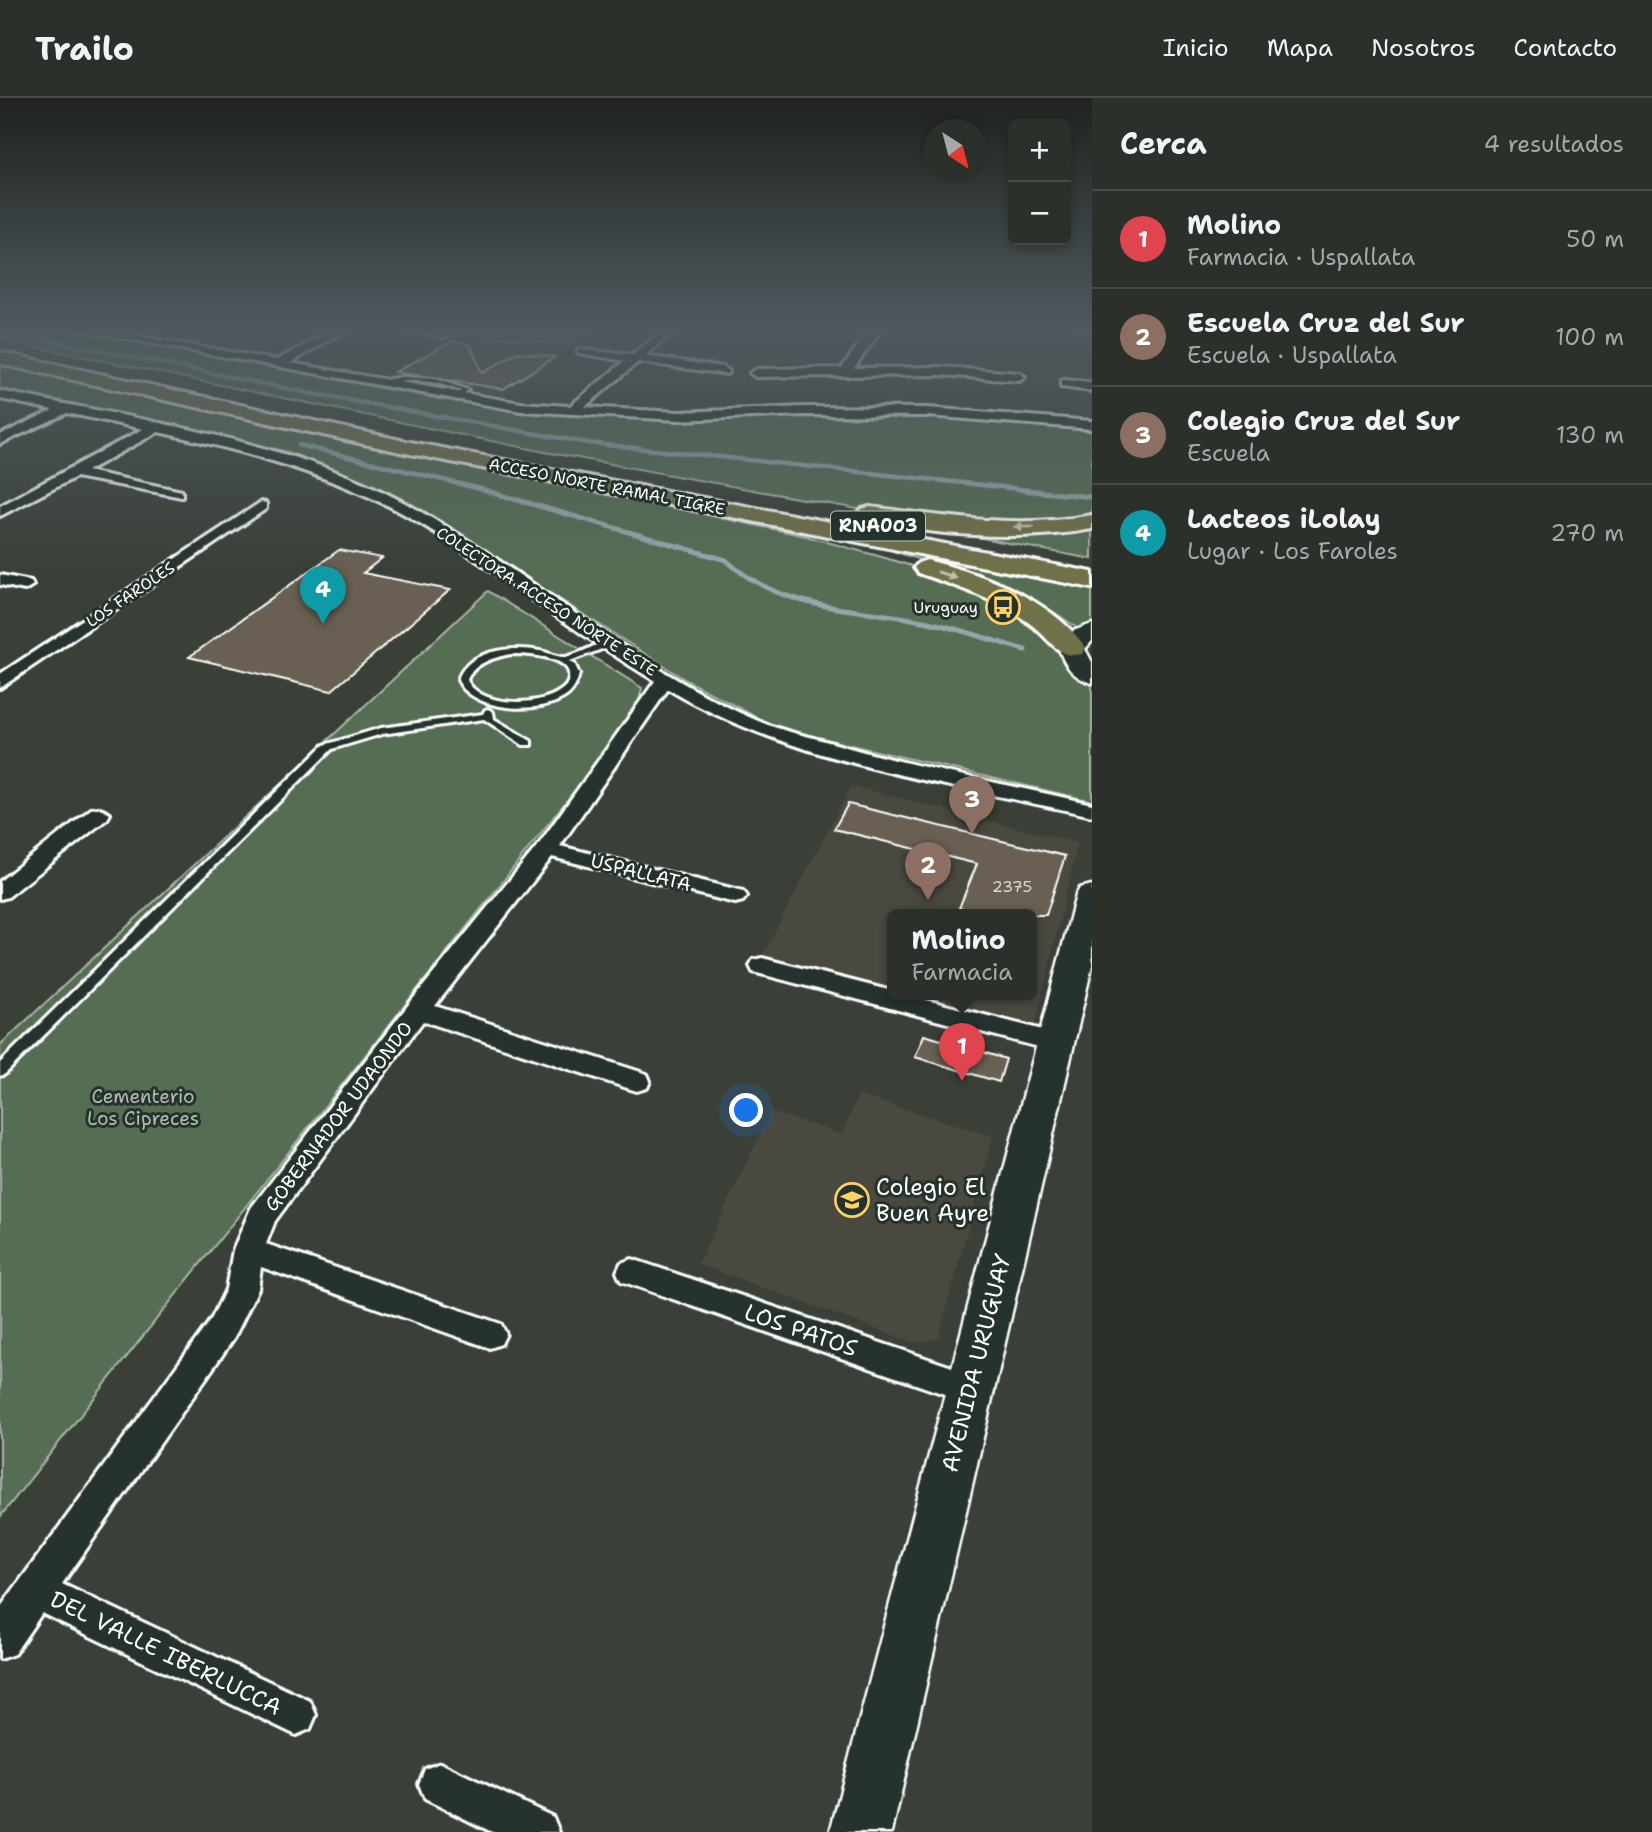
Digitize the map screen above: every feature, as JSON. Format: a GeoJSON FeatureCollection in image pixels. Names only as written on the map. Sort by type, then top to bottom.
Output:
{"type":"FeatureCollection","features":[{"type":"Feature","properties":{"kind":"highway","name":"ACCESO NORTE RAMAL TIGRE"},"geometry":{"type":"LineString","coordinates":[[227,408],[391,444],[1092,567]]}},
{"type":"Feature","properties":{"kind":"highway","name":"ACCESO NORTE RAMAL TIGRE"},"geometry":{"type":"LineString","coordinates":[[277,408],[1092,580]]}},
{"type":"Feature","properties":{"kind":"highway"},"geometry":{"type":"LineString","coordinates":[[666,492],[975,525],[1055,527],[1092,522]]}},
{"type":"Feature","properties":{"kind":"highway"},"geometry":{"type":"LineString","coordinates":[[666,492],[836,540],[972,583],[1082,640]]}},
{"type":"Feature","properties":{"kind":"main road"},"geometry":{"type":"LineString","coordinates":[[1082,640],[1076,662],[1092,675]]}},
{"type":"Feature","properties":{"kind":"main road","name":"AVENIDA URUGUAY"},"geometry":{"type":"LineString","coordinates":[[861,1832],[1092,895]]}},
{"type":"Feature","properties":{"kind":"street","name":"COLECTORA ACCESO NORTE ESTE"},"geometry":{"type":"LineString","coordinates":[[60,408],[260,451],[378,495],[469,548],[607,644],[665,679],[725,714],[785,738],[1092,810]]}},
{"type":"Feature","properties":{"kind":"street"},"geometry":{"type":"LineString","coordinates":[[545,408],[678,416],[804,411],[928,412],[1092,425]]}},
{"type":"Feature","properties":{"kind":"street"},"geometry":{"type":"LineString","coordinates":[[572,411],[576,408]]}},
{"type":"Feature","properties":{"kind":"street"},"geometry":{"type":"LineString","coordinates":[[0,440],[65,409]]}},
{"type":"Feature","properties":{"kind":"street"},"geometry":{"type":"LineString","coordinates":[[0,512],[155,428]]}},
{"type":"Feature","properties":{"kind":"street"},"geometry":{"type":"LineString","coordinates":[[74,472],[177,494]]}},
{"type":"Feature","properties":{"kind":"street","name":"LOS FAROLES"},"geometry":{"type":"LineString","coordinates":[[0,682],[261,506]]}},
{"type":"Feature","properties":{"kind":"street"},"geometry":{"type":"LineString","coordinates":[[0,580],[25,585]]}},
{"type":"Feature","properties":{"kind":"street","name":"GOBERNADOR UDAONDO"},"geometry":{"type":"LineString","coordinates":[[0,1640],[223,1328],[242,1289],[248,1250],[262,1216],[418,1010],[547,849],[665,679]]}},
{"type":"Feature","properties":{"kind":"street"},"geometry":{"type":"LineString","coordinates":[[0,892],[99,814]]}},
{"type":"Feature","properties":{"kind":"street","name":"USPALLATA"},"geometry":{"type":"LineString","coordinates":[[547,849],[735,896]]}},
{"type":"Feature","properties":{"kind":"street"},"geometry":{"type":"LineString","coordinates":[[762,966],[887,999]]}},
{"type":"Feature","properties":{"kind":"street"},"geometry":{"type":"LineString","coordinates":[[893,1000],[1054,1042]]}},
{"type":"Feature","properties":{"kind":"street"},"geometry":{"type":"LineString","coordinates":[[418,1010],[636,1081]]}},
{"type":"Feature","properties":{"kind":"street"},"geometry":{"type":"LineString","coordinates":[[248,1250],[491,1334]]}},
{"type":"Feature","properties":{"kind":"street","name":"LOS PATOS"},"geometry":{"type":"LineString","coordinates":[[632,1272],[970,1388]]}},
{"type":"Feature","properties":{"kind":"street","name":"DEL VALLE IBERLUCCA"},"geometry":{"type":"LineString","coordinates":[[36,1591],[296,1715]]}},
{"type":"Feature","properties":{"kind":"street"},"geometry":{"type":"LineString","coordinates":[[440,1784],[538,1832]]}},
{"type":"Feature","properties":{"kind":"lane"},"geometry":{"type":"LineString","coordinates":[[563,661],[607,644]]}},
{"type":"Feature","properties":{"kind":"lane"},"geometry":{"type":"LineString","coordinates":[[521,651],[549,655],[572,668],[575,677],[572,686],[562,694],[530,704],[493,702],[467,687],[464,678],[467,668],[478,660],[493,654],[521,651]]}},
{"type":"Feature","properties":{"kind":"lane"},"geometry":{"type":"LineString","coordinates":[[487,716],[493,702]]}},
{"type":"Feature","properties":{"kind":"lane"},"geometry":{"type":"LineString","coordinates":[[0,1071],[328,747],[381,731],[487,716],[527,743]]}},
{"type":"Feature","properties":{"kind":"shaded area"},"geometry":{"type":"Polygon","coordinates":[[[851,786],[1078,843],[1034,1029],[922,1000],[1037,1000],[1037,909],[887,909],[887,991],[761,958],[851,786]]]}},
{"type":"Feature","properties":{"kind":"shaded area","name":"Colegio El Buen Ayre"},"geometry":{"type":"Polygon","coordinates":[[[858,1095],[993,1136],[938,1339],[915,1343],[698,1264],[771,1112],[842,1134],[858,1095]]]}},
{"type":"Feature","properties":{"kind":"green space"},"geometry":{"type":"Polygon","coordinates":[[[77,408],[209,408],[805,536],[955,579],[1001,606],[1025,612],[1092,680],[1092,801],[777,728],[684,679],[413,505],[289,452],[77,408]]]}},
{"type":"Feature","properties":{"kind":"green space"},"geometry":{"type":"Polygon","coordinates":[[[331,408],[499,408],[680,418],[810,412],[910,413],[1092,426],[1092,520],[1010,523],[863,510],[545,452],[331,408]]]}},
{"type":"Feature","properties":{"kind":"green space"},"geometry":{"type":"Polygon","coordinates":[[[883,519],[1092,526],[1092,559],[883,519]]]}},
{"type":"Feature","properties":{"kind":"green space"},"geometry":{"type":"Polygon","coordinates":[[[893,551],[1092,590],[1092,629],[1081,632],[1063,618],[1017,594],[966,574],[893,551]]]}},
{"type":"Feature","properties":{"kind":"green space","name":"Cementerio Los Cipreces"},"geometry":{"type":"Polygon","coordinates":[[[488,591],[642,688],[636,713],[0,1517],[0,1045],[488,591]]]}},
{"type":"Feature","properties":{"kind":"building"},"geometry":{"type":"Polygon","coordinates":[[[339,550],[382,558],[363,573],[450,590],[331,691],[189,657],[339,550]]]}},
{"type":"Feature","properties":{"kind":"building"},"geometry":{"type":"Polygon","coordinates":[[[848,804],[1065,856],[1046,915],[1037,915],[1037,909],[963,909],[959,908],[977,864],[834,829],[848,804]]]}},
{"type":"Feature","properties":{"kind":"building"},"geometry":{"type":"Polygon","coordinates":[[[924,1035],[1006,1059],[999,1082],[915,1057],[924,1035]]]}},
{"type":"Feature","properties":{"kind":"waterway"},"geometry":{"type":"LineString","coordinates":[[392,408],[588,443],[1039,491]]}},
{"type":"Feature","properties":{"kind":"waterway"},"geometry":{"type":"LineString","coordinates":[[299,445],[489,491]]}},
{"type":"Feature","properties":{"kind":"waterway"},"geometry":{"type":"LineString","coordinates":[[483,490],[726,560],[749,578],[798,599],[824,606],[932,623],[1025,650]]}},
{"type":"Feature","properties":{"kind":"waterway"},"geometry":{"type":"LineString","coordinates":[[1022,490],[1092,497]]}},
{"type":"Feature","properties":{"kind":"place","name":"Uruguay"},"geometry":{"type":"Point","coordinates":[1003,607]}},
{"type":"Feature","properties":{"kind":"place","name":"Lacteos iLolay"},"geometry":{"type":"Point","coordinates":[323,624]}},
{"type":"Feature","properties":{"kind":"place","name":"Colegio Cruz del Sur"},"geometry":{"type":"Point","coordinates":[972,834]}},
{"type":"Feature","properties":{"kind":"place","name":"Escuela Cruz del Sur"},"geometry":{"type":"Point","coordinates":[928,900]}},
{"type":"Feature","properties":{"kind":"place","name":"Molino"},"geometry":{"type":"Point","coordinates":[962,1081]}},
{"type":"Feature","properties":{"kind":"place","name":"Colegio El Buen Ayre"},"geometry":{"type":"Point","coordinates":[852,1200]}}]}
